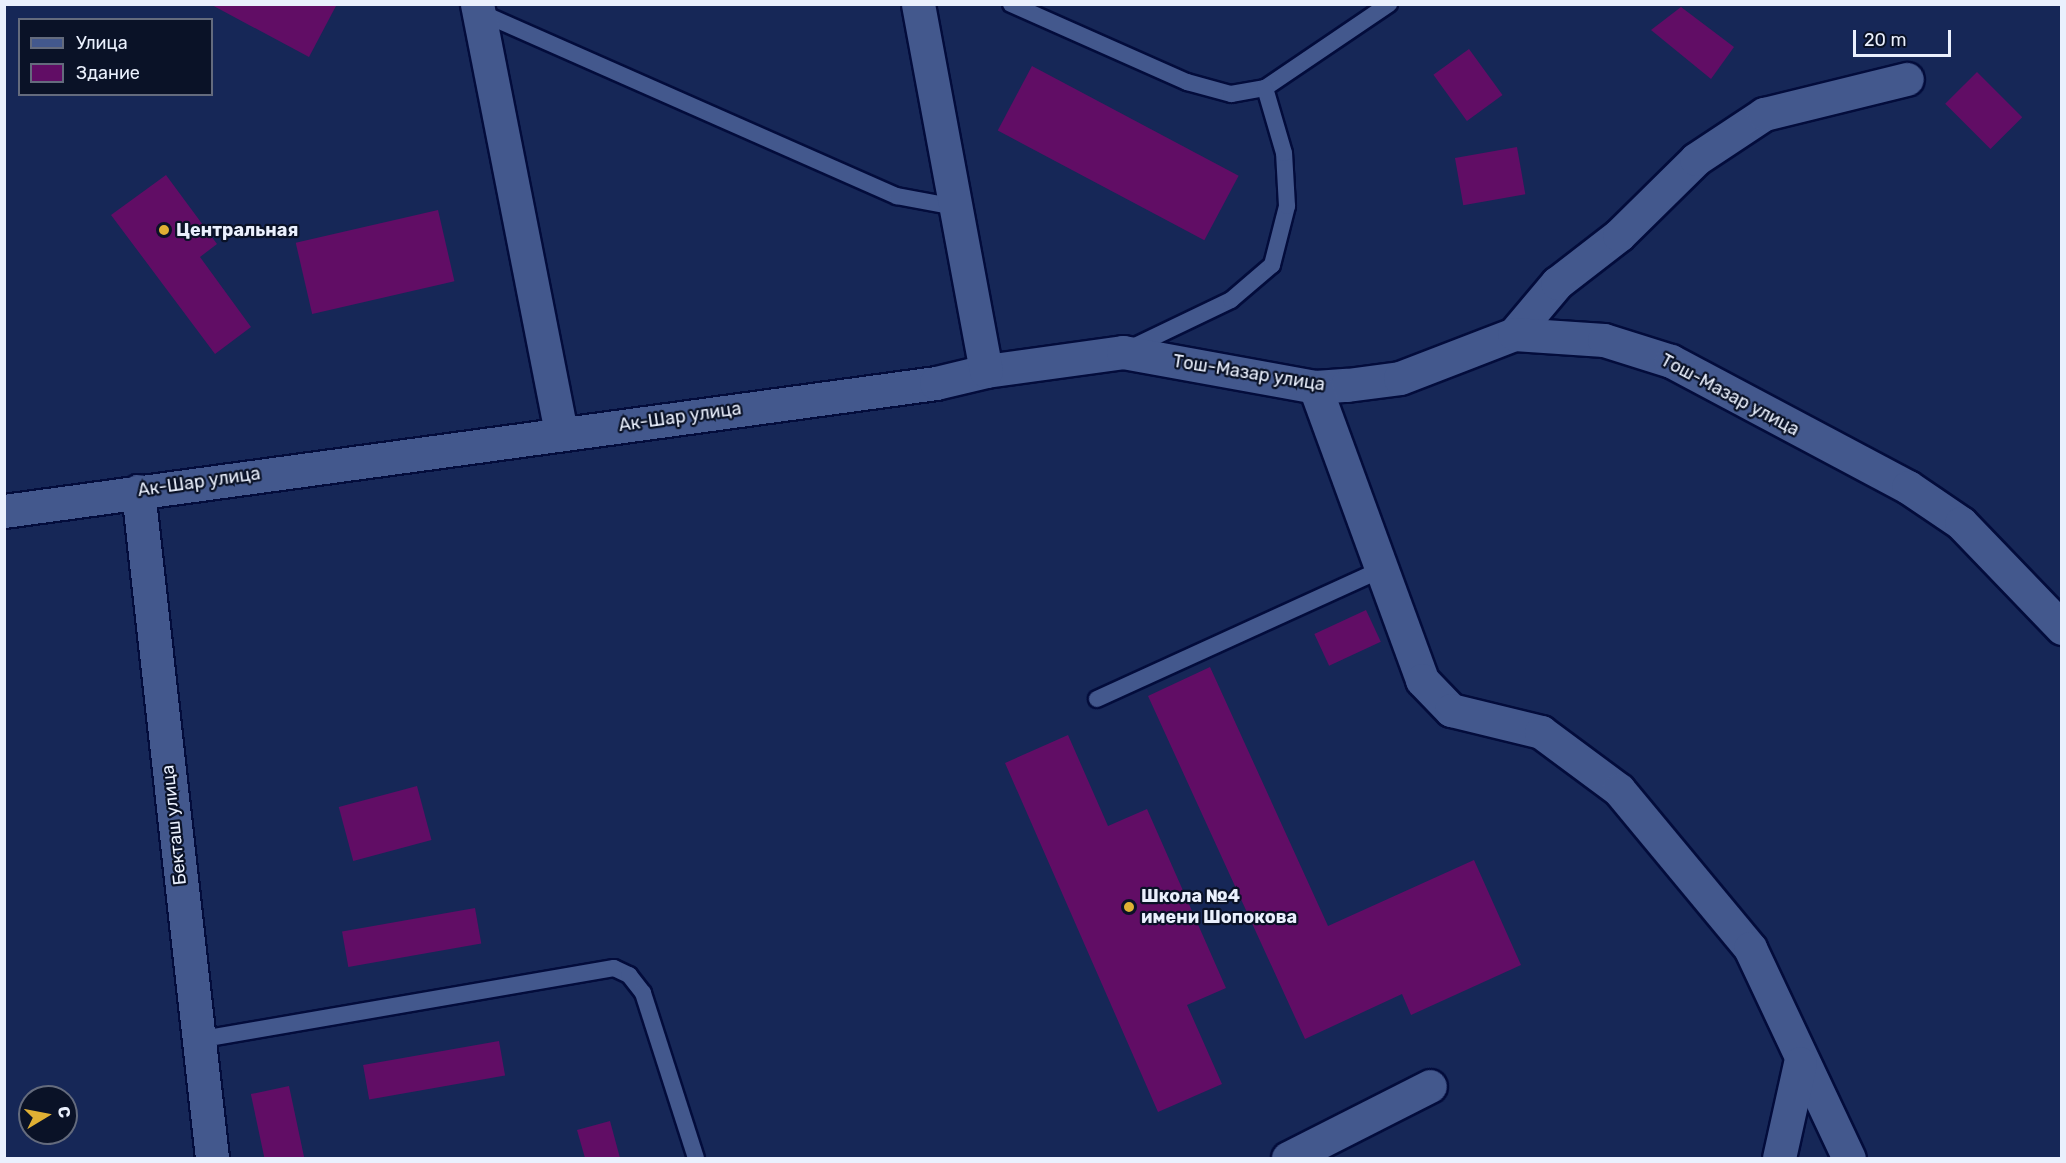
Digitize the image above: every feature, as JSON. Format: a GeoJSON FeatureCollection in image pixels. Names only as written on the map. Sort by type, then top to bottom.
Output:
{"type":"FeatureCollection","features":[{"type":"Feature","properties":{"kind":"street"},"geometry":{"type":"LineString","coordinates":[[918,4],[986,371]]}},
{"type":"Feature","properties":{"kind":"street"},"geometry":{"type":"LineString","coordinates":[[474,7],[561,434]]}},
{"type":"Feature","properties":{"kind":"street"},"geometry":{"type":"LineString","coordinates":[[1514,334],[1557,283],[1619,235],[1696,159],[1764,114],[1907,79]]}},
{"type":"Feature","properties":{"kind":"street","name":"Тош-Мазар улица"},"geometry":{"type":"LineString","coordinates":[[986,371],[1123,352],[1315,387],[1400,378],[1514,334],[1604,340],[1671,361],[1908,487],[1961,523],[2061,628]]}},
{"type":"Feature","properties":{"kind":"street","name":"Ак-Шар улица"},"geometry":{"type":"LineString","coordinates":[[4,512],[138,490],[936,383],[986,371]]}},
{"type":"Feature","properties":{"kind":"street"},"geometry":{"type":"LineString","coordinates":[[1315,387],[1422,680],[1451,710],[1542,732],[1619,790],[1750,948],[1800,1063],[1849,1158]]}},
{"type":"Feature","properties":{"kind":"street","name":"Бекташ улица"},"geometry":{"type":"LineString","coordinates":[[138,490],[197,1040],[212,1158]]}},
{"type":"Feature","properties":{"kind":"street"},"geometry":{"type":"LineString","coordinates":[[1779,1158],[1800,1063]]}},
{"type":"Feature","properties":{"kind":"street"},"geometry":{"type":"LineString","coordinates":[[1288,1158],[1430,1086]]}},
{"type":"Feature","properties":{"kind":"lane"},"geometry":{"type":"LineString","coordinates":[[1011,4],[1187,82],[1232,94],[1265,88],[1389,4]]}},
{"type":"Feature","properties":{"kind":"lane"},"geometry":{"type":"LineString","coordinates":[[474,7],[897,196],[955,207]]}},
{"type":"Feature","properties":{"kind":"lane"},"geometry":{"type":"LineString","coordinates":[[1123,352],[1231,300],[1272,265],[1287,206],[1284,153],[1265,88]]}},
{"type":"Feature","properties":{"kind":"lane"},"geometry":{"type":"LineString","coordinates":[[1097,699],[1382,569]]}},
{"type":"Feature","properties":{"kind":"lane"},"geometry":{"type":"LineString","coordinates":[[197,1040],[614,968],[629,975],[642,993],[696,1158]]}},
{"type":"Feature","properties":{"kind":"building"},"geometry":{"type":"Polygon","coordinates":[[[210,4],[337,4],[309,57],[210,4]]]}},
{"type":"Feature","properties":{"kind":"building"},"geometry":{"type":"Polygon","coordinates":[[[1681,7],[1734,47],[1711,79],[1651,30],[1681,7]]]}},
{"type":"Feature","properties":{"kind":"building"},"geometry":{"type":"Polygon","coordinates":[[[1469,49],[1503,95],[1467,121],[1433,75],[1469,49]]]}},
{"type":"Feature","properties":{"kind":"building"},"geometry":{"type":"Polygon","coordinates":[[[1032,66],[1239,176],[1204,240],[998,130],[1032,66]]]}},
{"type":"Feature","properties":{"kind":"building"},"geometry":{"type":"Polygon","coordinates":[[[1977,72],[2022,117],[1990,149],[1945,104],[1977,72]]]}},
{"type":"Feature","properties":{"kind":"building"},"geometry":{"type":"Polygon","coordinates":[[[1517,147],[1525,194],[1463,205],[1455,158],[1517,147]]]}},
{"type":"Feature","properties":{"kind":"building"},"geometry":{"type":"Polygon","coordinates":[[[166,175],[217,244],[200,257],[251,327],[215,354],[111,215],[166,175]]]}},
{"type":"Feature","properties":{"kind":"building"},"geometry":{"type":"Polygon","coordinates":[[[438,210],[454,281],[312,314],[296,243],[438,210]]]}},
{"type":"Feature","properties":{"kind":"building"},"geometry":{"type":"Polygon","coordinates":[[[1366,610],[1381,642],[1329,666],[1314,634],[1366,610]]]}},
{"type":"Feature","properties":{"kind":"building"},"geometry":{"type":"Polygon","coordinates":[[[1210,667],[1328,926],[1474,860],[1521,965],[1411,1015],[1402,994],[1305,1039],[1148,696],[1210,667]]]}},
{"type":"Feature","properties":{"kind":"building","name":"Школа №4 имени Шопокова"},"geometry":{"type":"Polygon","coordinates":[[[1068,735],[1108,826],[1147,809],[1226,988],[1187,1005],[1222,1084],[1158,1112],[1005,763],[1068,735]]]}},
{"type":"Feature","properties":{"kind":"building"},"geometry":{"type":"Polygon","coordinates":[[[417,786],[431,840],[353,861],[339,807],[417,786]]]}},
{"type":"Feature","properties":{"kind":"building"},"geometry":{"type":"Polygon","coordinates":[[[475,908],[481,943],[348,967],[342,931],[475,908]]]}},
{"type":"Feature","properties":{"kind":"building"},"geometry":{"type":"Polygon","coordinates":[[[499,1041],[505,1075],[369,1099],[363,1065],[499,1041]]]}},
{"type":"Feature","properties":{"kind":"building"},"geometry":{"type":"Polygon","coordinates":[[[289,1086],[304,1158],[264,1158],[251,1094],[289,1086]]]}},
{"type":"Feature","properties":{"kind":"building"},"geometry":{"type":"Polygon","coordinates":[[[610,1121],[620,1158],[585,1158],[577,1130],[610,1121]]]}},
{"type":"Feature","properties":{"kind":"place","name":"Центральная"},"geometry":{"type":"Point","coordinates":[164,230]}},
{"type":"Feature","properties":{"kind":"place","name":"Школа №4 имени Шопокова"},"geometry":{"type":"Point","coordinates":[1129,907]}}]}
